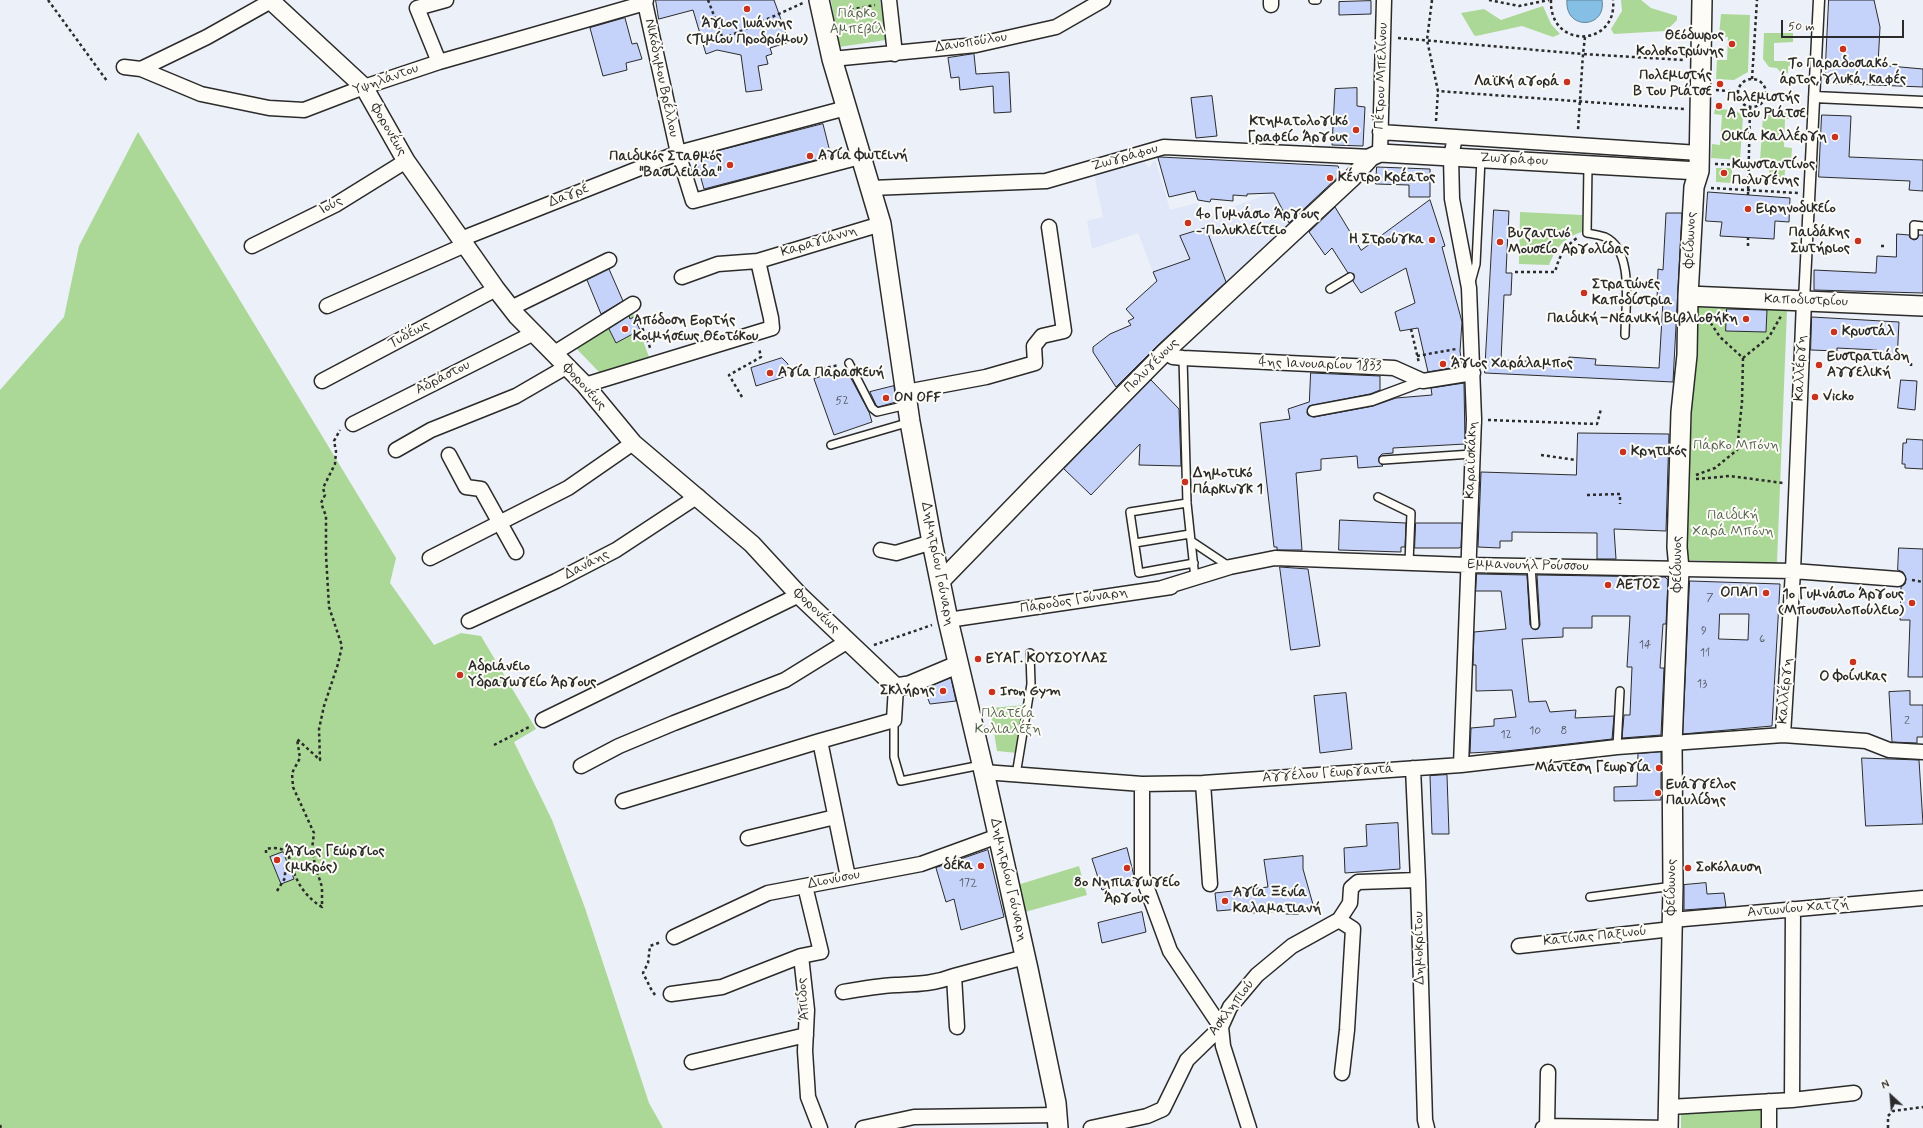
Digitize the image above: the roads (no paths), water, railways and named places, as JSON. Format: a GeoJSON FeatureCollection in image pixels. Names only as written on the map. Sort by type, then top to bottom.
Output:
{"type":"FeatureCollection","features":[{"type":"Feature","properties":{"kind":"main road","name":"Φείδωνος"},"geometry":{"type":"LineString","coordinates":[[1668,1128],[1673,886],[1672,744],[1679,569],[1677,547],[1681,412],[1687,354],[1698,169],[1702,0]]}},
{"type":"Feature","properties":{"kind":"main road","name":"Δημητρίου Γούναρη"},"geometry":{"type":"LineString","coordinates":[[821,8],[832,59],[881,224],[908,406],[932,542],[948,620],[1025,957],[1058,1122]]}},
{"type":"Feature","properties":{"kind":"main road","name":"Καποδιστρίου"},"geometry":{"type":"LineString","coordinates":[[1690,296],[1797,301],[1915,303]]}},
{"type":"Feature","properties":{"kind":"street"},"geometry":{"type":"LineString","coordinates":[[141,70],[207,37],[271,0]]}},
{"type":"Feature","properties":{"kind":"street","name":"Φορονέως"},"geometry":{"type":"LineString","coordinates":[[271,0],[364,87],[406,161],[496,289],[534,333],[585,385],[633,443],[698,496],[752,544],[799,595],[896,687]]}},
{"type":"Feature","properties":{"kind":"street"},"geometry":{"type":"LineString","coordinates":[[439,62],[413,9],[446,0]]}},
{"type":"Feature","properties":{"kind":"street","name":"Δανοπούλου"},"geometry":{"type":"LineString","coordinates":[[832,59],[976,46],[1056,27],[1103,0]]}},
{"type":"Feature","properties":{"kind":"street","name":"Πέτρου Μπελίνου"},"geometry":{"type":"LineString","coordinates":[[1375,155],[1380,132],[1384,0]]}},
{"type":"Feature","properties":{"kind":"street","name":"Καλλέργη"},"geometry":{"type":"LineString","coordinates":[[1783,735],[1793,571],[1796,485],[1797,301],[1811,168],[1819,0]]}},
{"type":"Feature","properties":{"kind":"street","name":"Υψηλάντου"},"geometry":{"type":"LineString","coordinates":[[124,68],[141,70],[201,94],[269,108],[304,110],[364,87],[439,62],[646,1]]}},
{"type":"Feature","properties":{"kind":"street","name":"Νικόδημου Βρέλλου"},"geometry":{"type":"LineString","coordinates":[[646,1],[678,152]]}},
{"type":"Feature","properties":{"kind":"street"},"geometry":{"type":"LineString","coordinates":[[889,1],[895,54]]}},
{"type":"Feature","properties":{"kind":"street"},"geometry":{"type":"LineString","coordinates":[[1814,97],[1923,102]]}},
{"type":"Feature","properties":{"kind":"street","name":"Δαγρέ"},"geometry":{"type":"LineString","coordinates":[[327,306],[463,242],[678,152],[846,108]]}},
{"type":"Feature","properties":{"kind":"street","name":"Ζωγράφου"},"geometry":{"type":"LineString","coordinates":[[1380,132],[1577,145],[1698,169]]}},
{"type":"Feature","properties":{"kind":"street"},"geometry":{"type":"LineString","coordinates":[[1451,157],[1455,137]]}},
{"type":"Feature","properties":{"kind":"street"},"geometry":{"type":"LineString","coordinates":[[1577,145],[1582,164]]}},
{"type":"Feature","properties":{"kind":"street","name":"Ζωγράφου"},"geometry":{"type":"LineString","coordinates":[[871,188],[1046,181],[1164,147],[1481,158],[1698,169]]}},
{"type":"Feature","properties":{"kind":"street"},"geometry":{"type":"LineString","coordinates":[[678,152],[693,201],[860,157]]}},
{"type":"Feature","properties":{"kind":"street","name":"Πολυγένους"},"geometry":{"type":"LineString","coordinates":[[940,582],[1165,352],[1375,155]]}},
{"type":"Feature","properties":{"kind":"street","name":"Καραϊσκάκη"},"geometry":{"type":"LineString","coordinates":[[1451,157],[1452,199],[1469,288],[1474,419],[1467,565],[1461,765]]}},
{"type":"Feature","properties":{"kind":"street","name":"Ιούς"},"geometry":{"type":"LineString","coordinates":[[252,246],[335,205],[406,161]]}},
{"type":"Feature","properties":{"kind":"street","name":"Καραγιάννη"},"geometry":{"type":"LineString","coordinates":[[682,277],[718,264],[758,261],[881,224]]}},
{"type":"Feature","properties":{"kind":"street"},"geometry":{"type":"LineString","coordinates":[[908,406],[986,377],[1035,363],[1034,346],[1042,336],[1064,331],[1048,227]]}},
{"type":"Feature","properties":{"kind":"street"},"geometry":{"type":"LineString","coordinates":[[511,308],[609,260]]}},
{"type":"Feature","properties":{"kind":"street"},"geometry":{"type":"LineString","coordinates":[[585,385],[655,362],[772,328],[758,261]]}},
{"type":"Feature","properties":{"kind":"street","name":"Τυδέως"},"geometry":{"type":"LineString","coordinates":[[322,380],[496,289]]}},
{"type":"Feature","properties":{"kind":"street"},"geometry":{"type":"LineString","coordinates":[[554,354],[633,304]]}},
{"type":"Feature","properties":{"kind":"street","name":"Αδράστου"},"geometry":{"type":"LineString","coordinates":[[353,424],[534,333]]}},
{"type":"Feature","properties":{"kind":"street","name":"4ης Ιανουαρίου 1833"},"geometry":{"type":"LineString","coordinates":[[1165,352],[1173,357],[1183,358],[1394,368],[1423,380]]}},
{"type":"Feature","properties":{"kind":"street"},"geometry":{"type":"LineString","coordinates":[[396,450],[431,430],[516,396],[566,367]]}},
{"type":"Feature","properties":{"kind":"street"},"geometry":{"type":"LineString","coordinates":[[1313,411],[1372,400],[1423,380],[1473,373]]}},
{"type":"Feature","properties":{"kind":"street"},"geometry":{"type":"LineString","coordinates":[[430,558],[568,488],[633,443]]}},
{"type":"Feature","properties":{"kind":"street"},"geometry":{"type":"LineString","coordinates":[[449,455],[466,487],[481,489],[499,524],[516,552]]}},
{"type":"Feature","properties":{"kind":"street","name":"Δανάης"},"geometry":{"type":"LineString","coordinates":[[469,621],[556,581],[616,550],[698,496]]}},
{"type":"Feature","properties":{"kind":"street"},"geometry":{"type":"LineString","coordinates":[[882,550],[896,553],[932,542]]}},
{"type":"Feature","properties":{"kind":"street","name":"Εμμανουήλ Ρούσσου"},"geometry":{"type":"LineString","coordinates":[[1197,580],[1230,567],[1275,558],[1467,565],[1793,571],[1898,579]]}},
{"type":"Feature","properties":{"kind":"street","name":"Πάροδος Γούναρη"},"geometry":{"type":"LineString","coordinates":[[948,620],[1162,588],[1197,580]]}},
{"type":"Feature","properties":{"kind":"street"},"geometry":{"type":"LineString","coordinates":[[543,720],[799,595]]}},
{"type":"Feature","properties":{"kind":"street"},"geometry":{"type":"LineString","coordinates":[[581,766],[620,746],[674,723],[784,680],[853,646]]}},
{"type":"Feature","properties":{"kind":"street"},"geometry":{"type":"LineString","coordinates":[[623,801],[894,720],[896,687],[909,685],[959,664]]}},
{"type":"Feature","properties":{"kind":"street","name":"Αγγέλου Γεωργαντά"},"geometry":{"type":"LineString","coordinates":[[983,768],[1016,775],[1142,784],[1203,783],[1461,765],[1617,747],[1783,735],[1866,741],[1889,750],[1923,752]]}},
{"type":"Feature","properties":{"kind":"street"},"geometry":{"type":"LineString","coordinates":[[820,741],[848,877]]}},
{"type":"Feature","properties":{"kind":"street","name":"Δημοκρίτου"},"geometry":{"type":"LineString","coordinates":[[1413,768],[1425,1120],[1427,1128]]}},
{"type":"Feature","properties":{"kind":"street"},"geometry":{"type":"LineString","coordinates":[[1203,783],[1210,884]]}},
{"type":"Feature","properties":{"kind":"street"},"geometry":{"type":"LineString","coordinates":[[1142,784],[1142,875],[1170,951],[1221,1027],[1223,1046],[1249,1128]]}},
{"type":"Feature","properties":{"kind":"street"},"geometry":{"type":"LineString","coordinates":[[748,838],[835,817]]}},
{"type":"Feature","properties":{"kind":"street","name":"Διονύσου"},"geometry":{"type":"LineString","coordinates":[[674,936],[768,893],[921,864],[998,836]]}},
{"type":"Feature","properties":{"kind":"street","name":"Ασκληπιού"},"geometry":{"type":"LineString","coordinates":[[1091,1128],[1147,1116],[1163,1109],[1187,1060],[1221,1027],[1230,1007],[1257,975],[1292,946],[1339,920],[1350,903],[1351,888],[1354,884],[1358,882],[1418,880]]}},
{"type":"Feature","properties":{"kind":"street"},"geometry":{"type":"LineString","coordinates":[[671,994],[722,987],[801,956],[821,952],[804,886]]}},
{"type":"Feature","properties":{"kind":"street","name":"Αντωνίου Χατζή"},"geometry":{"type":"LineString","coordinates":[[1672,924],[1793,909],[1923,898]]}},
{"type":"Feature","properties":{"kind":"street"},"geometry":{"type":"LineString","coordinates":[[1792,1100],[1793,909]]}},
{"type":"Feature","properties":{"kind":"street"},"geometry":{"type":"LineString","coordinates":[[1339,920],[1353,929],[1347,1030],[1342,1073]]}},
{"type":"Feature","properties":{"kind":"street","name":"Κατίνας Παξινού"},"geometry":{"type":"LineString","coordinates":[[1519,946],[1672,924]]}},
{"type":"Feature","properties":{"kind":"street","name":"Άπιδος"},"geometry":{"type":"LineString","coordinates":[[801,956],[807,1010],[806,1035],[808,1097],[820,1128]]}},
{"type":"Feature","properties":{"kind":"street"},"geometry":{"type":"LineString","coordinates":[[843,992],[896,985],[920,985],[942,981],[954,976],[1025,957]]}},
{"type":"Feature","properties":{"kind":"street"},"geometry":{"type":"LineString","coordinates":[[954,976],[957,1028]]}},
{"type":"Feature","properties":{"kind":"street"},"geometry":{"type":"LineString","coordinates":[[692,1062],[806,1035]]}},
{"type":"Feature","properties":{"kind":"street"},"geometry":{"type":"LineString","coordinates":[[1548,1072],[1546,1127],[1668,1128]]}},
{"type":"Feature","properties":{"kind":"street"},"geometry":{"type":"LineString","coordinates":[[1669,1107],[1792,1100],[1854,1092]]}},
{"type":"Feature","properties":{"kind":"street"},"geometry":{"type":"LineString","coordinates":[[1769,1101],[1770,1128]]}},
{"type":"Feature","properties":{"kind":"street"},"geometry":{"type":"LineString","coordinates":[[863,1128],[914,1117],[938,1122],[1058,1122]]}},
{"type":"Feature","properties":{"kind":"lane"},"geometry":{"type":"LineString","coordinates":[[1313,0],[1318,0]]}},
{"type":"Feature","properties":{"kind":"lane"},"geometry":{"type":"LineString","coordinates":[[1469,288],[1476,264],[1481,158]]}},
{"type":"Feature","properties":{"kind":"lane"},"geometry":{"type":"LineString","coordinates":[[1582,164],[1587,233],[1605,237],[1612,242],[1622,254],[1626,268],[1625,335]]}},
{"type":"Feature","properties":{"kind":"lane"},"geometry":{"type":"LineString","coordinates":[[1914,235],[1914,225],[1923,226]]}},
{"type":"Feature","properties":{"kind":"lane"},"geometry":{"type":"LineString","coordinates":[[1330,288],[1350,277]]}},
{"type":"Feature","properties":{"kind":"lane"},"geometry":{"type":"LineString","coordinates":[[1183,358],[1186,503],[1197,580]]}},
{"type":"Feature","properties":{"kind":"lane"},"geometry":{"type":"LineString","coordinates":[[849,362],[872,408],[877,412],[908,406]]}},
{"type":"Feature","properties":{"kind":"lane"},"geometry":{"type":"LineString","coordinates":[[831,445],[908,406]]}},
{"type":"Feature","properties":{"kind":"lane"},"geometry":{"type":"LineString","coordinates":[[1384,460],[1472,454]]}},
{"type":"Feature","properties":{"kind":"lane"},"geometry":{"type":"LineString","coordinates":[[1378,497],[1411,513],[1409,563]]}},
{"type":"Feature","properties":{"kind":"lane"},"geometry":{"type":"LineString","coordinates":[[1186,503],[1130,512],[1139,573],[1194,563]]}},
{"type":"Feature","properties":{"kind":"lane"},"geometry":{"type":"LineString","coordinates":[[1135,543],[1191,538],[1230,567]]}},
{"type":"Feature","properties":{"kind":"lane"},"geometry":{"type":"LineString","coordinates":[[1531,566],[1535,626]]}},
{"type":"Feature","properties":{"kind":"lane"},"geometry":{"type":"LineString","coordinates":[[1016,775],[1031,684],[1030,653]]}},
{"type":"Feature","properties":{"kind":"lane"},"geometry":{"type":"LineString","coordinates":[[1617,747],[1620,691]]}},
{"type":"Feature","properties":{"kind":"lane"},"geometry":{"type":"LineString","coordinates":[[894,720],[894,757],[901,781],[983,768]]}},
{"type":"Feature","properties":{"kind":"lane"},"geometry":{"type":"LineString","coordinates":[[1590,897],[1673,886]]}},
{"type":"Feature","properties":{"kind":"water"},"geometry":{"type":"Polygon","coordinates":[[[1567,0],[1602,0],[1602,10],[1598,17],[1592,21],[1578,21],[1572,17],[1568,10],[1567,0]]]}},
{"type":"Feature","properties":{"kind":"place","name":"Άγιος Ιωάννης (Τιμίου Προδρόμου)"},"geometry":{"type":"Point","coordinates":[747,9]}},
{"type":"Feature","properties":{"kind":"place","name":"Θεόδωρος Κολοκοτρώνης"},"geometry":{"type":"Point","coordinates":[1732,44]}},
{"type":"Feature","properties":{"kind":"place","name":"Το Παραδοσιακό - άρτος, γλυκά, καφές"},"geometry":{"type":"Point","coordinates":[1843,49]}},
{"type":"Feature","properties":{"kind":"place","name":"Λαϊκή αγορά"},"geometry":{"type":"Point","coordinates":[1567,82]}},
{"type":"Feature","properties":{"kind":"place","name":"Πολεμιστής Β του Ριάτσε"},"geometry":{"type":"Point","coordinates":[1720,84]}},
{"type":"Feature","properties":{"kind":"place","name":"Πολεμιστής Α του Ριάτσε"},"geometry":{"type":"Point","coordinates":[1719,106]}},
{"type":"Feature","properties":{"kind":"place","name":"Κτηματολογικό Γραφείο Άργους"},"geometry":{"type":"Point","coordinates":[1356,130]}},
{"type":"Feature","properties":{"kind":"place","name":"Οικία Καλλέργη"},"geometry":{"type":"Point","coordinates":[1835,137]}},
{"type":"Feature","properties":{"kind":"place","name":"Αγία Φωτεινή"},"geometry":{"type":"Point","coordinates":[810,156]}},
{"type":"Feature","properties":{"kind":"place","name":"Παιδικός Σταθμός \"Βασιλειάδα\""},"geometry":{"type":"Point","coordinates":[730,165]}},
{"type":"Feature","properties":{"kind":"place","name":"Κωνσταντίνος Πολυγένης"},"geometry":{"type":"Point","coordinates":[1724,173]}},
{"type":"Feature","properties":{"kind":"place","name":"Κέντρο Κρέατος"},"geometry":{"type":"Point","coordinates":[1330,178]}},
{"type":"Feature","properties":{"kind":"place","name":"Ειρηνοδικείο"},"geometry":{"type":"Point","coordinates":[1748,209]}},
{"type":"Feature","properties":{"kind":"place","name":"4ο Γυμνάσιο Άργους - Πολυκλείτειο"},"geometry":{"type":"Point","coordinates":[1188,223]}},
{"type":"Feature","properties":{"kind":"place","name":"Η Στρούγκα"},"geometry":{"type":"Point","coordinates":[1432,240]}},
{"type":"Feature","properties":{"kind":"place","name":"Παιδάκης Σωτήριος"},"geometry":{"type":"Point","coordinates":[1858,241]}},
{"type":"Feature","properties":{"kind":"place","name":"Βυζαντινό Μουσείο Αργολίδας"},"geometry":{"type":"Point","coordinates":[1500,242]}},
{"type":"Feature","properties":{"kind":"place","name":"Στρατώνες Καποδίστρια"},"geometry":{"type":"Point","coordinates":[1584,293]}},
{"type":"Feature","properties":{"kind":"place","name":"Παιδική–Νεανική Βιβλιοθήκη"},"geometry":{"type":"Point","coordinates":[1746,319]}},
{"type":"Feature","properties":{"kind":"place","name":"Απόδοση Εορτής Κοιμήσεως Θεοτόκου"},"geometry":{"type":"Point","coordinates":[625,329]}},
{"type":"Feature","properties":{"kind":"place","name":"Κρυστάλ"},"geometry":{"type":"Point","coordinates":[1834,332]}},
{"type":"Feature","properties":{"kind":"place","name":"Άγιος Χαράλαμπος"},"geometry":{"type":"Point","coordinates":[1443,364]}},
{"type":"Feature","properties":{"kind":"place","name":"Ευστρατιάδη Αγγελική"},"geometry":{"type":"Point","coordinates":[1819,365]}},
{"type":"Feature","properties":{"kind":"place","name":"Αγία Παρασκευή"},"geometry":{"type":"Point","coordinates":[770,373]}},
{"type":"Feature","properties":{"kind":"place","name":"Vicko"},"geometry":{"type":"Point","coordinates":[1815,397]}},
{"type":"Feature","properties":{"kind":"place","name":"ON OFF"},"geometry":{"type":"Point","coordinates":[886,398]}},
{"type":"Feature","properties":{"kind":"place","name":"Κρητικός"},"geometry":{"type":"Point","coordinates":[1623,452]}},
{"type":"Feature","properties":{"kind":"place","name":"Δημοτικό Πάρκινγκ 1"},"geometry":{"type":"Point","coordinates":[1185,482]}},
{"type":"Feature","properties":{"kind":"place","name":"ΑΕΤΟΣ"},"geometry":{"type":"Point","coordinates":[1608,585]}},
{"type":"Feature","properties":{"kind":"place","name":"ΟΠΑΠ"},"geometry":{"type":"Point","coordinates":[1766,593]}},
{"type":"Feature","properties":{"kind":"place","name":"1ο Γυμνάσιο Άργους (Μπουσουλοπούλειο)"},"geometry":{"type":"Point","coordinates":[1912,603]}},
{"type":"Feature","properties":{"kind":"place","name":"ΕΥΑΓ. ΚΟΥΣΟΥΛΑΣ"},"geometry":{"type":"Point","coordinates":[978,659]}},
{"type":"Feature","properties":{"kind":"place","name":"Ο Φοίνικας"},"geometry":{"type":"Point","coordinates":[1853,662]}},
{"type":"Feature","properties":{"kind":"place","name":"Αδριάνειο Υδραγωγείο Άργους"},"geometry":{"type":"Point","coordinates":[460,675]}},
{"type":"Feature","properties":{"kind":"place","name":"Σκλήρης"},"geometry":{"type":"Point","coordinates":[943,691]}},
{"type":"Feature","properties":{"kind":"place","name":"Iron Gym"},"geometry":{"type":"Point","coordinates":[992,692]}},
{"type":"Feature","properties":{"kind":"place","name":"Μάντεση Γεωργία"},"geometry":{"type":"Point","coordinates":[1659,768]}},
{"type":"Feature","properties":{"kind":"place","name":"Ευάγγελος Παυλίδης"},"geometry":{"type":"Point","coordinates":[1658,793]}},
{"type":"Feature","properties":{"kind":"place","name":"Άγιος Γεώργιος (μικρός)"},"geometry":{"type":"Point","coordinates":[277,860]}},
{"type":"Feature","properties":{"kind":"place","name":"δέκα"},"geometry":{"type":"Point","coordinates":[981,866]}},
{"type":"Feature","properties":{"kind":"place","name":"8ο Νηπιαγωγείο Άργους"},"geometry":{"type":"Point","coordinates":[1127,868]}},
{"type":"Feature","properties":{"kind":"place","name":"Σοκόλαυση"},"geometry":{"type":"Point","coordinates":[1688,868]}},
{"type":"Feature","properties":{"kind":"place","name":"Αγία Ξενία Καλαματιανή"},"geometry":{"type":"Point","coordinates":[1225,901]}},
{"type":"Feature","properties":{"kind":"park label","name":"Πάρκο Αμπεβίλ"},"geometry":{"type":"Point","coordinates":[857,22]}},
{"type":"Feature","properties":{"kind":"park label","name":"Πάρκο Μπόνη"},"geometry":{"type":"Point","coordinates":[1736,446]}},
{"type":"Feature","properties":{"kind":"park label","name":"Παιδική Χαρά Μπόνη"},"geometry":{"type":"Point","coordinates":[1733,524]}},
{"type":"Feature","properties":{"kind":"park label","name":"Πλατεία Κολιαλέξη"},"geometry":{"type":"Point","coordinates":[1008,722]}}]}
